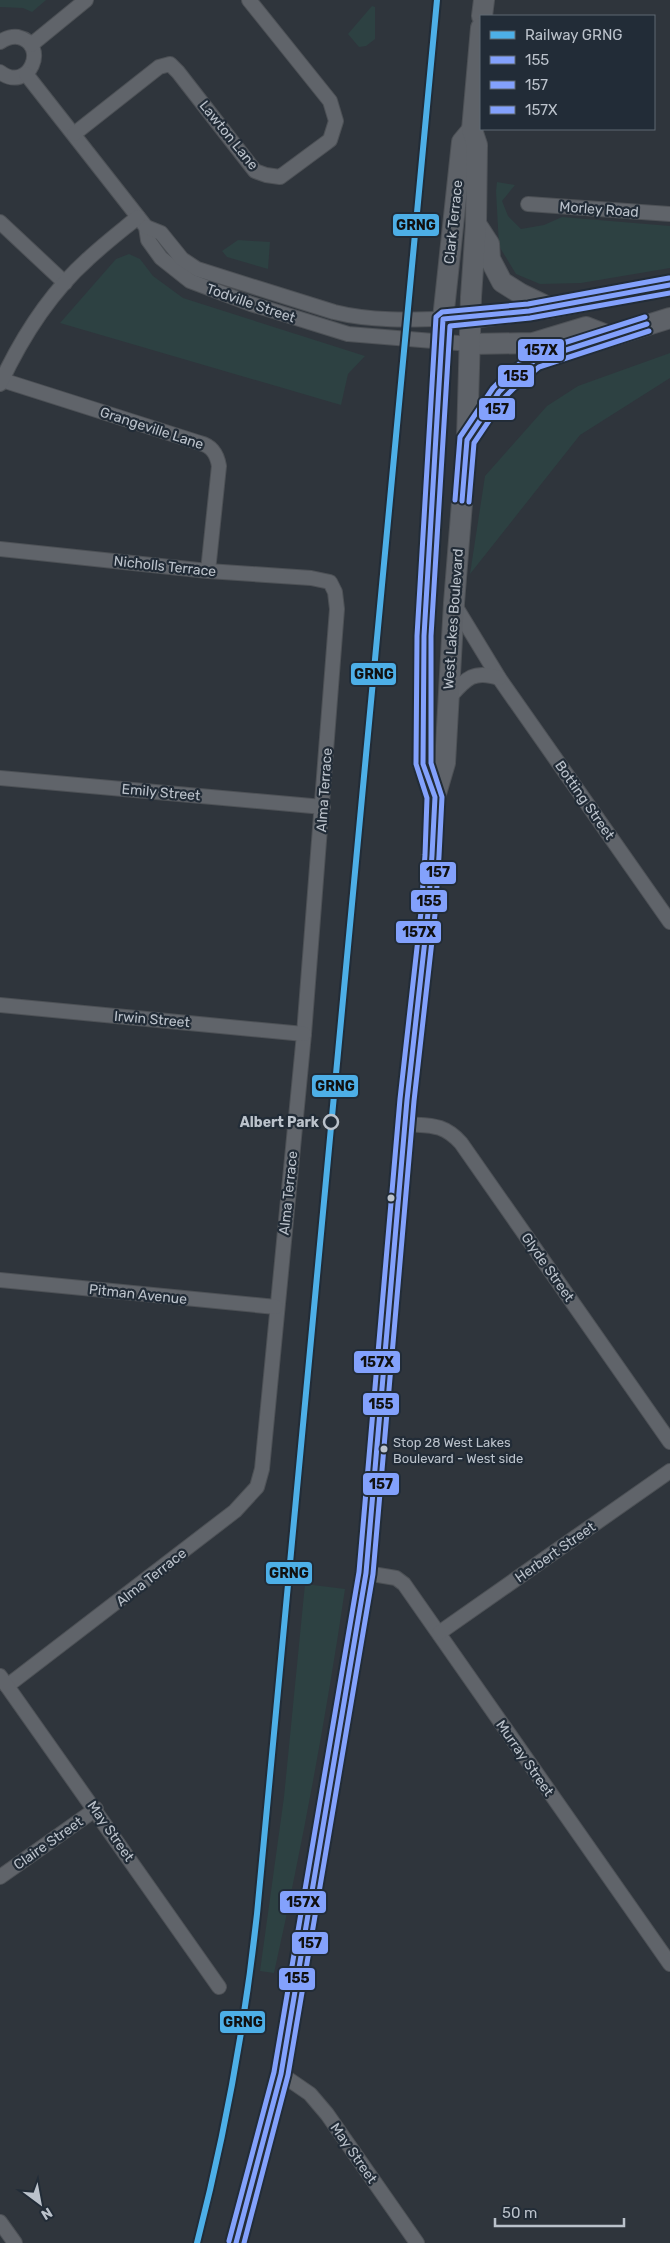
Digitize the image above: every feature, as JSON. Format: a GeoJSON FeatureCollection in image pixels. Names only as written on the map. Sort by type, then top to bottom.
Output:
{"type":"FeatureCollection","features":[{"type":"Feature","properties":{"kind":"main road"},"geometry":{"type":"LineString","coordinates":[[482,15],[484,0]]}},
{"type":"Feature","properties":{"kind":"main road","name":"Clark Terrace"},"geometry":{"type":"LineString","coordinates":[[470,318],[476,224],[478,145],[472,130],[480,39]]}},
{"type":"Feature","properties":{"kind":"main road","name":"Clark Terrace"},"geometry":{"type":"LineString","coordinates":[[443,318],[462,142],[472,130]]}},
{"type":"Feature","properties":{"kind":"main road"},"geometry":{"type":"LineString","coordinates":[[476,224],[489,244],[490,259],[502,282],[550,308]]}},
{"type":"Feature","properties":{"kind":"main road"},"geometry":{"type":"LineString","coordinates":[[470,318],[550,308],[670,284]]}},
{"type":"Feature","properties":{"kind":"main road","name":"West Lakes Boulevard"},"geometry":{"type":"LineString","coordinates":[[435,797],[423,764],[424,665],[443,318]]}},
{"type":"Feature","properties":{"kind":"main road","name":"West Lakes Boulevard"},"geometry":{"type":"LineString","coordinates":[[236,2243],[280,2074],[366,1573],[406,1124],[428,913],[435,797],[445,763],[454,603],[467,440],[470,318]]}},
{"type":"Feature","properties":{"kind":"main road","name":"West Lakes Boulevard"},"geometry":{"type":"LineString","coordinates":[[467,440],[499,392],[535,360],[670,318]]}},
{"type":"Feature","properties":{"kind":"main road"},"geometry":{"type":"LineString","coordinates":[[470,344],[533,343],[586,327],[609,336]]}},
{"type":"Feature","properties":{"kind":"street"},"geometry":{"type":"LineString","coordinates":[[31,45],[86,0]]}},
{"type":"Feature","properties":{"kind":"street","name":"Lawton Lane"},"geometry":{"type":"LineString","coordinates":[[74,134],[159,67],[170,64],[255,171],[280,177],[330,140],[336,121],[330,101],[249,0]]}},
{"type":"Feature","properties":{"kind":"street"},"geometry":{"type":"LineString","coordinates":[[0,72],[12,77],[26,74],[34,58],[31,45],[23,38],[16,37],[1,40]]}},
{"type":"Feature","properties":{"kind":"street","name":"Todville Street"},"geometry":{"type":"LineString","coordinates":[[26,74],[142,222],[148,240],[161,258],[190,281],[251,304],[348,334],[441,342]]}},
{"type":"Feature","properties":{"kind":"street","name":"Morley Road"},"geometry":{"type":"LineString","coordinates":[[528,204],[670,214]]}},
{"type":"Feature","properties":{"kind":"street"},"geometry":{"type":"LineString","coordinates":[[0,222],[65,283]]}},
{"type":"Feature","properties":{"kind":"street"},"geometry":{"type":"LineString","coordinates":[[1,382],[38,318],[65,283],[87,259],[142,222]]}},
{"type":"Feature","properties":{"kind":"street","name":"Todville Street"},"geometry":{"type":"LineString","coordinates":[[142,222],[161,233],[182,259],[198,269],[350,316],[385,320],[443,318]]}},
{"type":"Feature","properties":{"kind":"street"},"geometry":{"type":"LineString","coordinates":[[443,318],[470,318]]}},
{"type":"Feature","properties":{"kind":"street"},"geometry":{"type":"LineString","coordinates":[[441,342],[470,344]]}},
{"type":"Feature","properties":{"kind":"street","name":"Grangeville Lane"},"geometry":{"type":"LineString","coordinates":[[1,382],[200,442],[210,448],[218,458],[219,466],[208,571]]}},
{"type":"Feature","properties":{"kind":"street","name":"Nicholls Terrace"},"geometry":{"type":"LineString","coordinates":[[0,549],[208,571],[311,578],[330,582]]}},
{"type":"Feature","properties":{"kind":"street","name":"Alma Terrace"},"geometry":{"type":"LineString","coordinates":[[4,1681],[235,1511],[257,1487],[262,1468],[276,1307],[304,1034],[323,807],[337,609],[335,592],[330,582]]}},
{"type":"Feature","properties":{"kind":"street","name":"Botting Street"},"geometry":{"type":"LineString","coordinates":[[454,603],[499,678],[670,922]]}},
{"type":"Feature","properties":{"kind":"street"},"geometry":{"type":"LineString","coordinates":[[448,699],[463,682],[472,676],[487,674],[499,678]]}},
{"type":"Feature","properties":{"kind":"street","name":"Emily Street"},"geometry":{"type":"LineString","coordinates":[[0,778],[323,807]]}},
{"type":"Feature","properties":{"kind":"street","name":"Irwin Street"},"geometry":{"type":"LineString","coordinates":[[0,1005],[304,1034]]}},
{"type":"Feature","properties":{"kind":"street","name":"Glyde Street"},"geometry":{"type":"LineString","coordinates":[[406,1124],[439,1126],[452,1134],[461,1143],[670,1442]]}},
{"type":"Feature","properties":{"kind":"street","name":"Pitman Avenue"},"geometry":{"type":"LineString","coordinates":[[0,1280],[276,1307]]}},
{"type":"Feature","properties":{"kind":"street","name":"Herbert Street"},"geometry":{"type":"LineString","coordinates":[[439,1633],[670,1471]]}},
{"type":"Feature","properties":{"kind":"street","name":"Murray Street"},"geometry":{"type":"LineString","coordinates":[[366,1573],[396,1578],[404,1584],[670,1964]]}},
{"type":"Feature","properties":{"kind":"street","name":"May Street"},"geometry":{"type":"LineString","coordinates":[[4,1681],[96,1809],[219,1987]]}},
{"type":"Feature","properties":{"kind":"street","name":"Claire Street"},"geometry":{"type":"LineString","coordinates":[[0,1877],[96,1809]]}},
{"type":"Feature","properties":{"kind":"street","name":"May Street"},"geometry":{"type":"LineString","coordinates":[[280,2074],[310,2094],[327,2114],[417,2243]]}},
{"type":"Feature","properties":{"kind":"street"},"geometry":{"type":"LineString","coordinates":[[0,2222],[15,2243]]}},
{"type":"Feature","properties":{"kind":"green space"},"geometry":{"type":"Polygon","coordinates":[[[0,0],[46,0],[32,12],[23,8],[0,7],[0,0]]]}},
{"type":"Feature","properties":{"kind":"green space"},"geometry":{"type":"Polygon","coordinates":[[[372,6],[375,7],[375,39],[366,46],[359,47],[348,34],[372,6]]]}},
{"type":"Feature","properties":{"kind":"green space"},"geometry":{"type":"Polygon","coordinates":[[[497,182],[515,185],[502,201],[508,216],[521,229],[544,225],[562,217],[670,226],[670,268],[581,283],[540,284],[516,274],[499,246],[497,182]]]}},
{"type":"Feature","properties":{"kind":"green space"},"geometry":{"type":"Polygon","coordinates":[[[238,240],[270,242],[268,269],[227,257],[222,251],[238,240]]]}},
{"type":"Feature","properties":{"kind":"green space"},"geometry":{"type":"Polygon","coordinates":[[[129,254],[140,259],[153,276],[183,298],[365,356],[348,374],[341,405],[60,323],[116,259],[129,254]]]}},
{"type":"Feature","properties":{"kind":"green space"},"geometry":{"type":"Polygon","coordinates":[[[670,353],[670,378],[580,435],[470,574],[485,476],[547,406],[578,386],[670,353]]]}},
{"type":"Feature","properties":{"kind":"green space"},"geometry":{"type":"Polygon","coordinates":[[[305,1584],[345,1589],[313,1782],[274,1973],[260,1971],[284,1797],[305,1584]]]}},
{"type":"Feature","properties":{"kind":"rail line","name":"GRNG"},"geometry":{"type":"LineString","coordinates":[[197,2243],[217,2161],[233,2079],[257,1914],[437,0]]}},
{"type":"Feature","properties":{"kind":"transit line","name":"157X"},"geometry":{"type":"LineString","coordinates":[[229,2241],[274,2072],[359,1572],[400,1099],[421,912],[425,855],[427,798],[416,764],[417,636],[436,317],[442,312],[528,304],[669,278]]}},
{"type":"Feature","properties":{"kind":"transit line","name":"155"},"geometry":{"type":"LineString","coordinates":[[236,2243],[281,2074],[366,1573],[407,1100],[428,913],[432,855],[435,797],[423,764],[424,636],[443,319],[529,311],[670,285]]}},
{"type":"Feature","properties":{"kind":"transit line","name":"157"},"geometry":{"type":"LineString","coordinates":[[244,2243],[288,2075],[373,1574],[414,1101],[435,914],[439,856],[442,797],[431,763],[431,636],[450,326],[530,318],[670,293]]}},
{"type":"Feature","properties":{"kind":"transit line","name":"157X"},"geometry":{"type":"LineString","coordinates":[[455,500],[460,437],[493,388],[504,377],[532,353],[645,317]]}},
{"type":"Feature","properties":{"kind":"transit line","name":"155"},"geometry":{"type":"LineString","coordinates":[[462,501],[467,440],[499,392],[509,382],[535,360],[647,324]]}},
{"type":"Feature","properties":{"kind":"transit line","name":"157"},"geometry":{"type":"LineString","coordinates":[[469,502],[474,443],[505,397],[514,388],[539,367],[649,331]]}},
{"type":"Feature","properties":{"kind":"place","name":"Albert Park"},"geometry":{"type":"Point","coordinates":[331,1122]}},
{"type":"Feature","properties":{"kind":"place","name":"Stop 28 West Lakes Boulevard - West side"},"geometry":{"type":"Point","coordinates":[384,1449]}}]}
